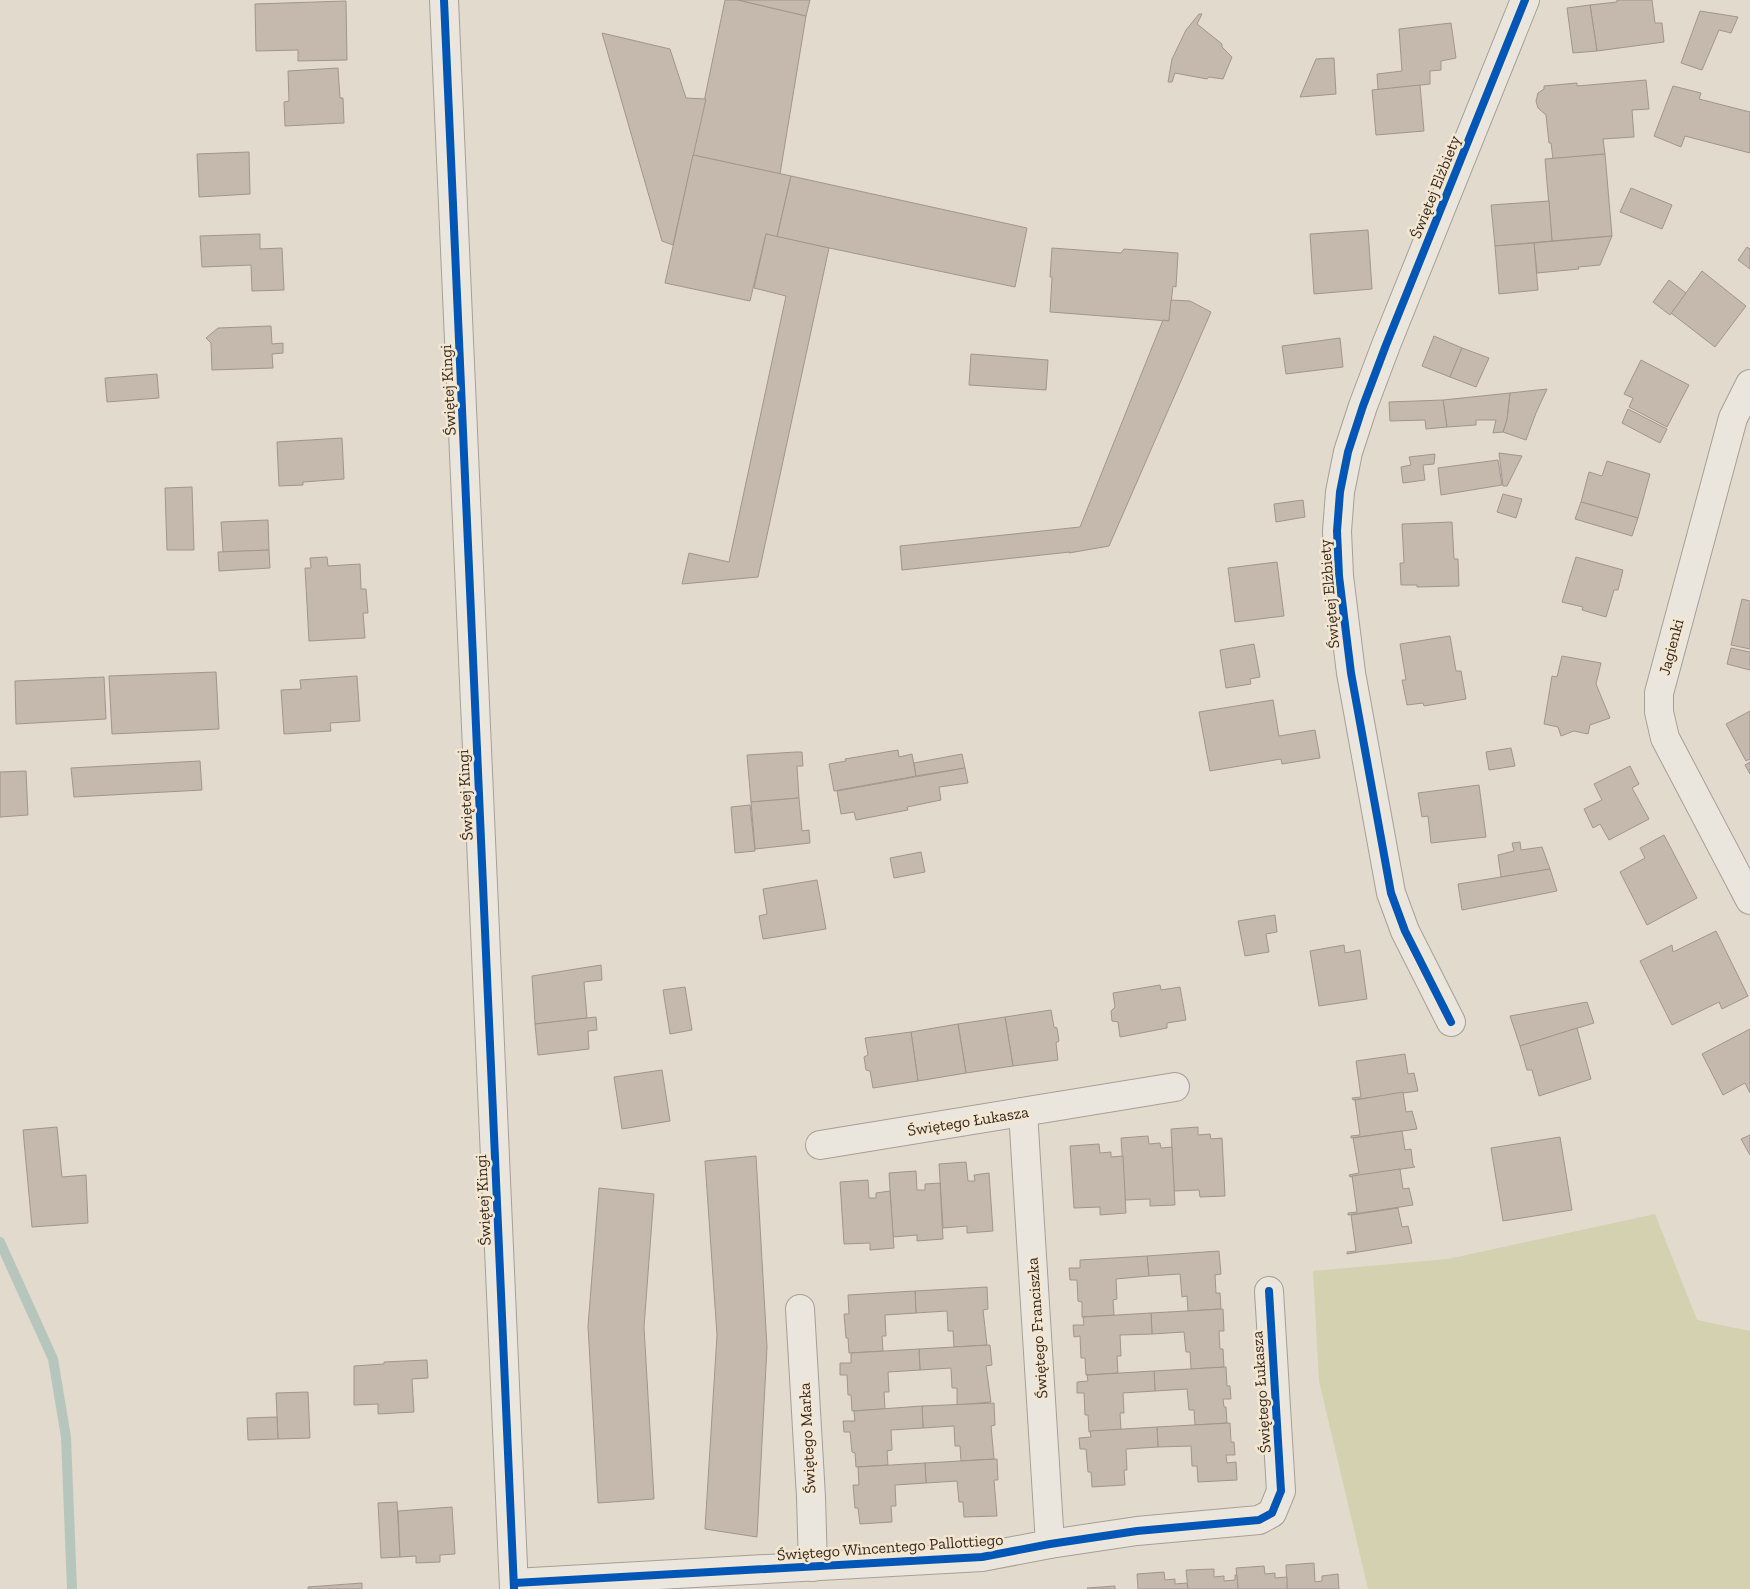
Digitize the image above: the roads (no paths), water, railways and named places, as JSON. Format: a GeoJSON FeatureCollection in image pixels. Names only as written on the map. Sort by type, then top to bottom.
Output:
{"type":"FeatureCollection","features":[{"type":"Feature","properties":{"kind":"street","name":"Świętej Kingi"},"geometry":{"type":"LineString","coordinates":[[444,0],[514,1586]]}},
{"type":"Feature","properties":{"kind":"street","name":"Świętej Elżbiety"},"geometry":{"type":"LineString","coordinates":[[1451,1022],[1405,931],[1392,894],[1350,664],[1339,576],[1337,531],[1340,492],[1348,452],[1376,371],[1525,0]]}},
{"type":"Feature","properties":{"kind":"street","name":"Jagienki"},"geometry":{"type":"LineString","coordinates":[[1750,384],[1733,418],[1659,693],[1659,712],[1666,738],[1750,900]]}},
{"type":"Feature","properties":{"kind":"street","name":"Świętego Łukasza"},"geometry":{"type":"LineString","coordinates":[[820,1145],[1175,1087]]}},
{"type":"Feature","properties":{"kind":"street","name":"Świętego Franciszka"},"geometry":{"type":"LineString","coordinates":[[1023,1112],[1050,1544]]}},
{"type":"Feature","properties":{"kind":"street","name":"Świętego Łukasza"},"geometry":{"type":"LineString","coordinates":[[1269,1292],[1281,1491]]}},
{"type":"Feature","properties":{"kind":"street","name":"Świętego Marka"},"geometry":{"type":"LineString","coordinates":[[800,1309],[811,1497],[813,1567]]}},
{"type":"Feature","properties":{"kind":"street","name":"Świętego Wincentego Pallottiego"},"geometry":{"type":"LineString","coordinates":[[514,1586],[982,1557],[1050,1544],[1138,1531],[1259,1520],[1272,1513],[1281,1491]]}},
{"type":"Feature","properties":{"kind":"waterway"},"geometry":{"type":"LineString","coordinates":[[0,1242],[53,1359],[66,1437],[72,1589]]}}]}
